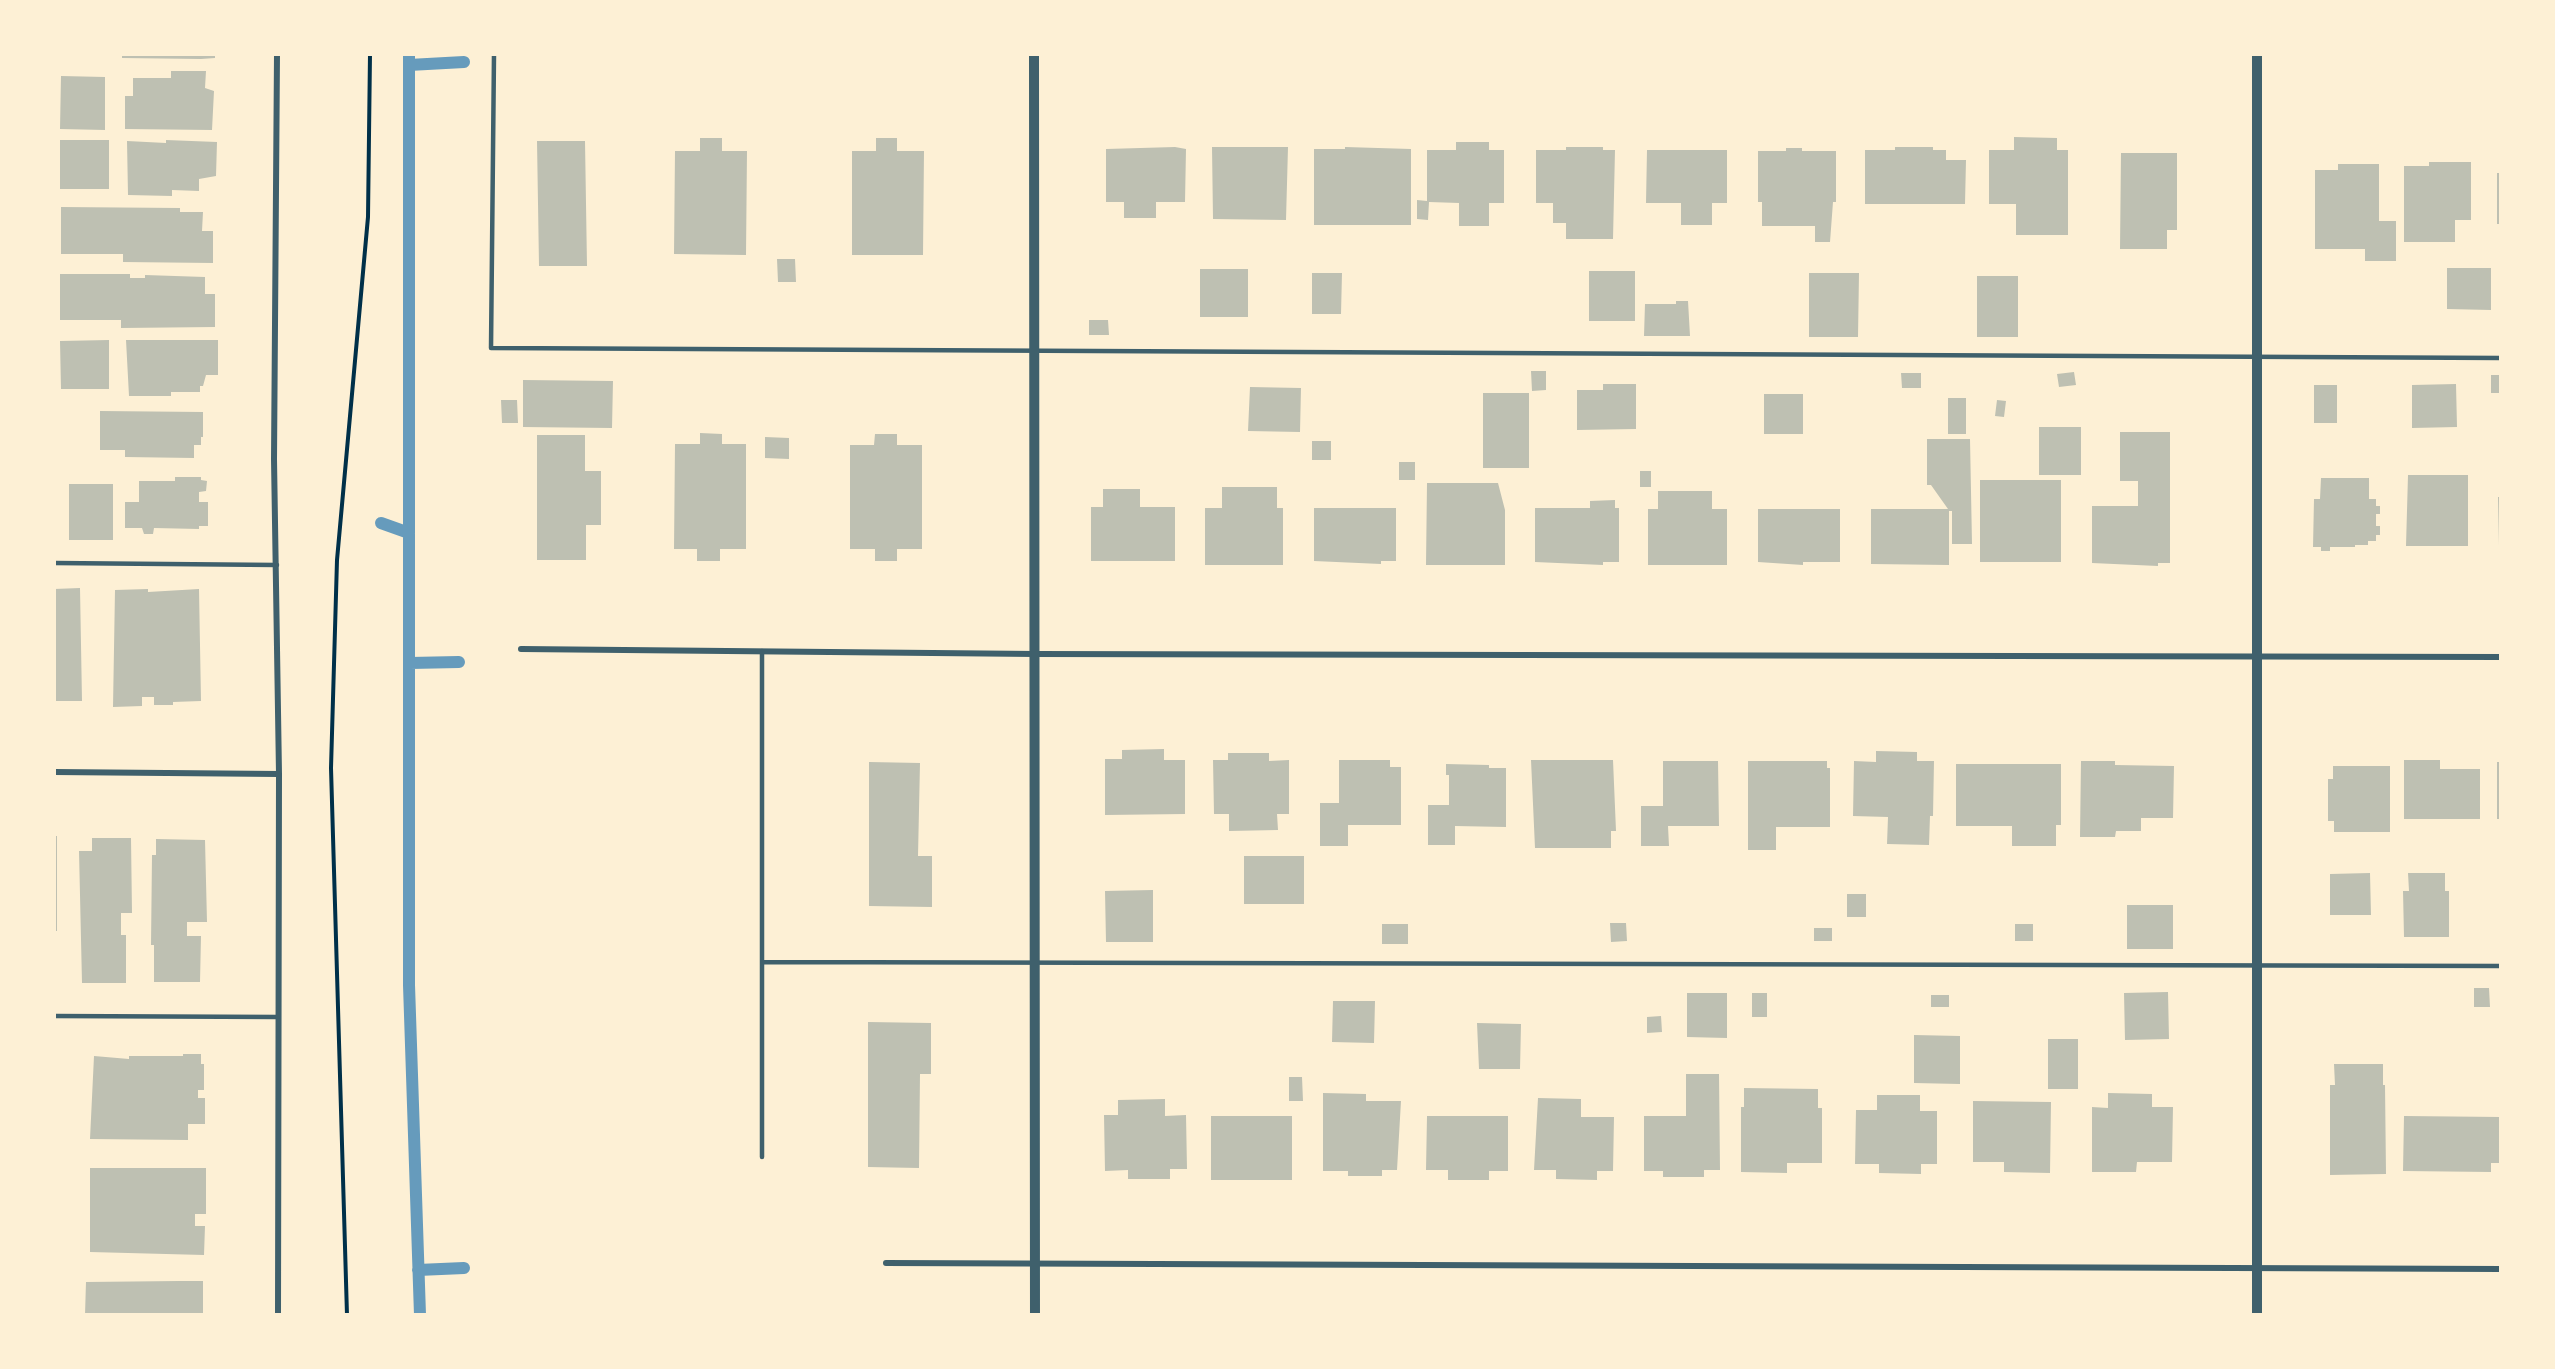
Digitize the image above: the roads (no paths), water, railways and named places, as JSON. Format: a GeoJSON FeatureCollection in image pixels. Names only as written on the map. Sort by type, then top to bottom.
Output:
{"type":"FeatureCollection","features":[{"type":"Feature","properties":{"kind":"street"},"geometry":{"type":"LineString","coordinates":[[277,54],[274,459],[279,774],[278,1315]]}},
{"type":"Feature","properties":{"kind":"street"},"geometry":{"type":"LineString","coordinates":[[1034,54],[1035,1315]]}},
{"type":"Feature","properties":{"kind":"street"},"geometry":{"type":"LineString","coordinates":[[2258,54],[2258,1315]]}},
{"type":"Feature","properties":{"kind":"street"},"geometry":{"type":"LineString","coordinates":[[521,649],[1035,654],[2501,657]]}},
{"type":"Feature","properties":{"kind":"street"},"geometry":{"type":"LineString","coordinates":[[54,772],[279,774]]}},
{"type":"Feature","properties":{"kind":"street"},"geometry":{"type":"LineString","coordinates":[[886,1263],[2501,1269]]}},
{"type":"Feature","properties":{"kind":"lane"},"geometry":{"type":"LineString","coordinates":[[494,54],[491,348],[2501,358]]}},
{"type":"Feature","properties":{"kind":"lane"},"geometry":{"type":"LineString","coordinates":[[54,563],[277,565]]}},
{"type":"Feature","properties":{"kind":"lane"},"geometry":{"type":"LineString","coordinates":[[762,651],[762,1157]]}},
{"type":"Feature","properties":{"kind":"lane"},"geometry":{"type":"LineString","coordinates":[[762,962],[2501,966]]}},
{"type":"Feature","properties":{"kind":"lane"},"geometry":{"type":"LineString","coordinates":[[54,1016],[278,1017]]}},
{"type":"Feature","properties":{"kind":"waterway"},"geometry":{"type":"LineString","coordinates":[[409,54],[409,985],[420,1315]]}},
{"type":"Feature","properties":{"kind":"waterway"},"geometry":{"type":"LineString","coordinates":[[409,65],[464,62]]}},
{"type":"Feature","properties":{"kind":"waterway"},"geometry":{"type":"LineString","coordinates":[[381,523],[409,533]]}},
{"type":"Feature","properties":{"kind":"waterway"},"geometry":{"type":"LineString","coordinates":[[410,663],[459,662]]}},
{"type":"Feature","properties":{"kind":"waterway"},"geometry":{"type":"LineString","coordinates":[[418,1270],[464,1268]]}}]}
